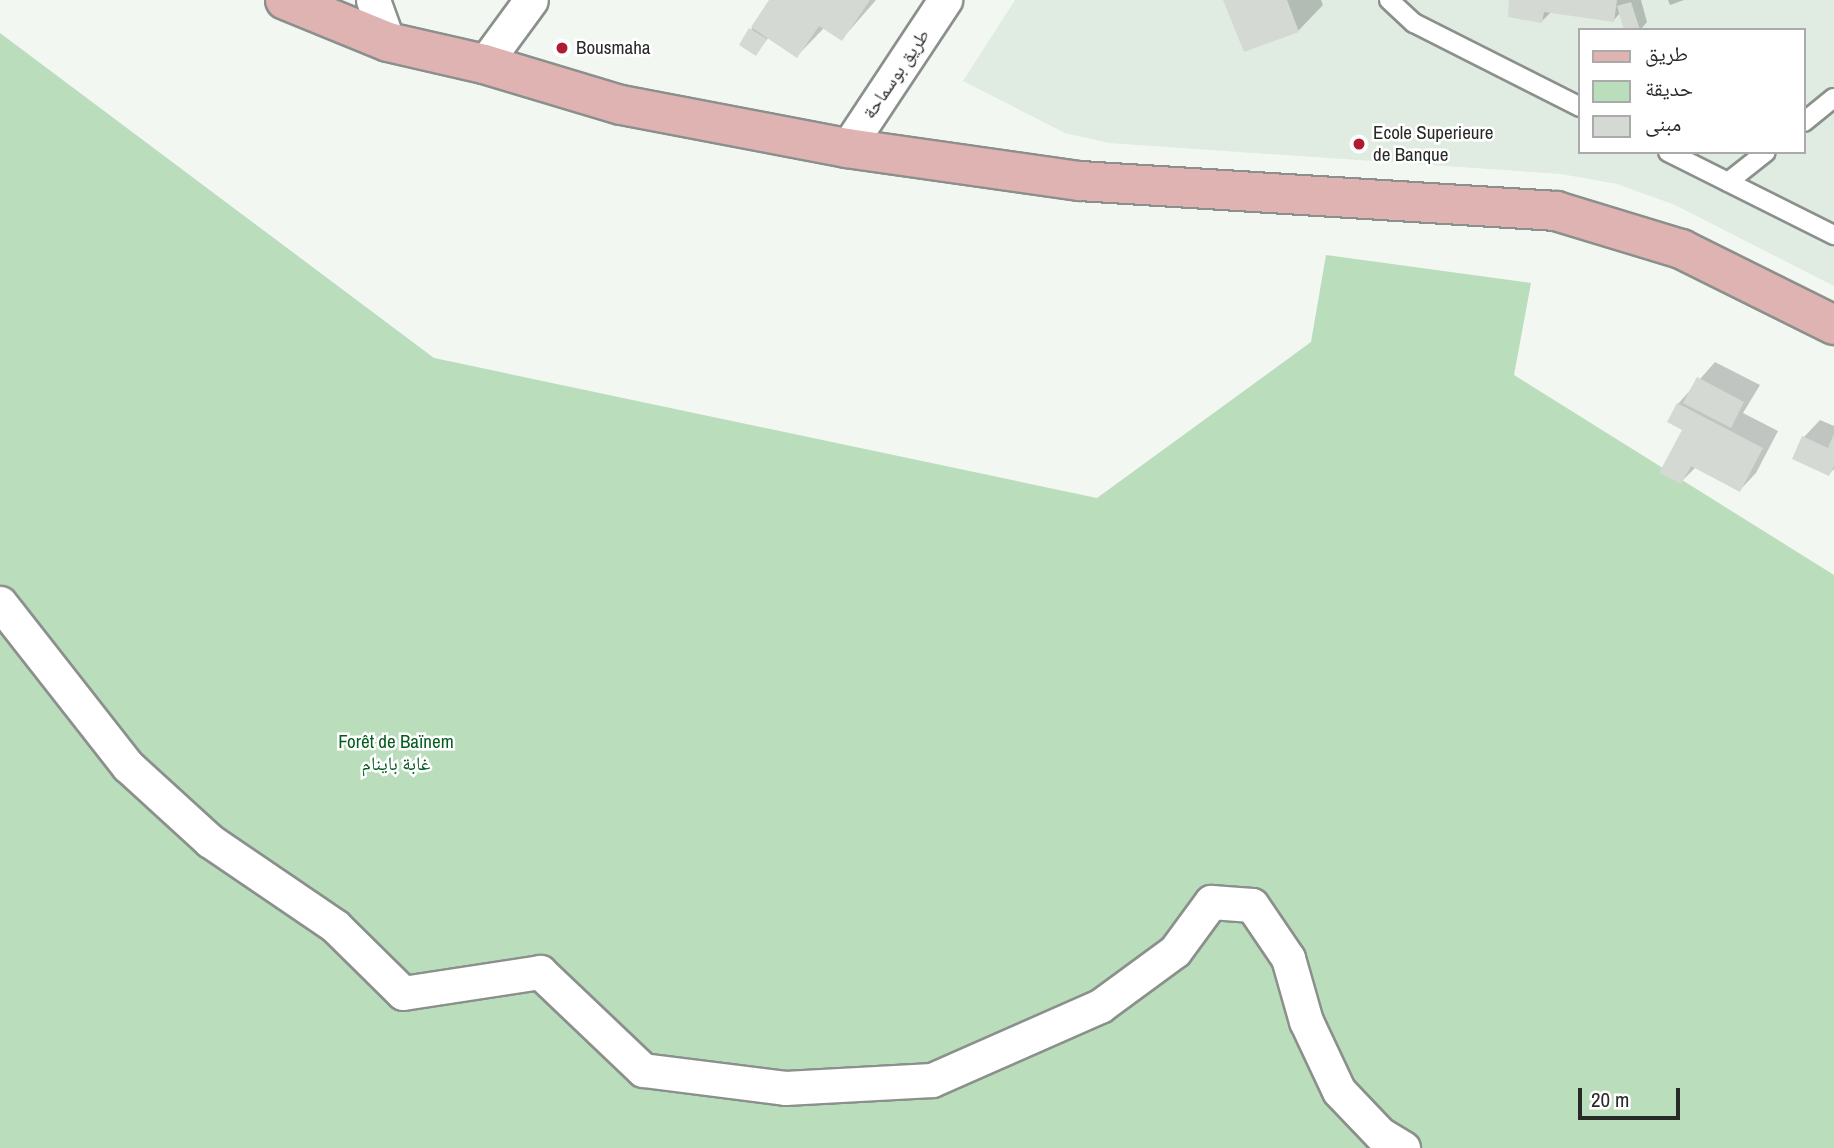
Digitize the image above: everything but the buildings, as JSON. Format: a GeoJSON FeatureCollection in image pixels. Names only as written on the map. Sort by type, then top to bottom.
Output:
{"type":"FeatureCollection","features":[{"type":"Feature","properties":{"kind":"main road"},"geometry":{"type":"LineString","coordinates":[[285,0],[388,43],[484,64],[621,105],[847,148],[1080,181],[1556,211],[1681,249],[1834,325]]}},
{"type":"Feature","properties":{"kind":"street"},"geometry":{"type":"LineString","coordinates":[[373,0],[388,43]]}},
{"type":"Feature","properties":{"kind":"street"},"geometry":{"type":"LineString","coordinates":[[484,64],[531,0]]}},
{"type":"Feature","properties":{"kind":"street","name":"طريق بوسماحة"},"geometry":{"type":"LineString","coordinates":[[847,148],[946,0]]}},
{"type":"Feature","properties":{"kind":"street"},"geometry":{"type":"LineString","coordinates":[[0,603],[128,766],[210,841],[335,926],[403,993],[540,972],[643,1070],[785,1088],[932,1080],[1100,1006],[1175,951],[1210,902],[1252,905],[1288,958],[1306,1021],[1339,1091],[1380,1134],[1402,1148]]}},
{"type":"Feature","properties":{"kind":"lane"},"geometry":{"type":"LineString","coordinates":[[1389,0],[1414,23],[1578,106]]}},
{"type":"Feature","properties":{"kind":"lane"},"geometry":{"type":"LineString","coordinates":[[1806,119],[1834,98]]}},
{"type":"Feature","properties":{"kind":"lane"},"geometry":{"type":"LineString","coordinates":[[1672,154],[1834,235]]}},
{"type":"Feature","properties":{"kind":"lane"},"geometry":{"type":"LineString","coordinates":[[1728,183],[1764,154]]}},
{"type":"Feature","properties":{"kind":"shaded area","name":"Ecole Superieure de Banque"},"geometry":{"type":"Polygon","coordinates":[[[1015,0],[1834,0],[1834,286],[1675,205],[1617,184],[1561,174],[1109,143],[1065,133],[963,81],[1015,0]]]}},
{"type":"Feature","properties":{"kind":"green space","name":"Forêt de Baïnem غابة باينام"},"geometry":{"type":"Polygon","coordinates":[[[0,33],[434,358],[1097,498],[1311,342],[1326,255],[1531,283],[1514,375],[1834,575],[1834,1148],[0,1148],[0,33]]]}},
{"type":"Feature","properties":{"kind":"place","name":"Bousmaha"},"geometry":{"type":"Point","coordinates":[562,48]}},
{"type":"Feature","properties":{"kind":"place","name":"Ecole Superieure de Banque"},"geometry":{"type":"Point","coordinates":[1359,144]}}]}
